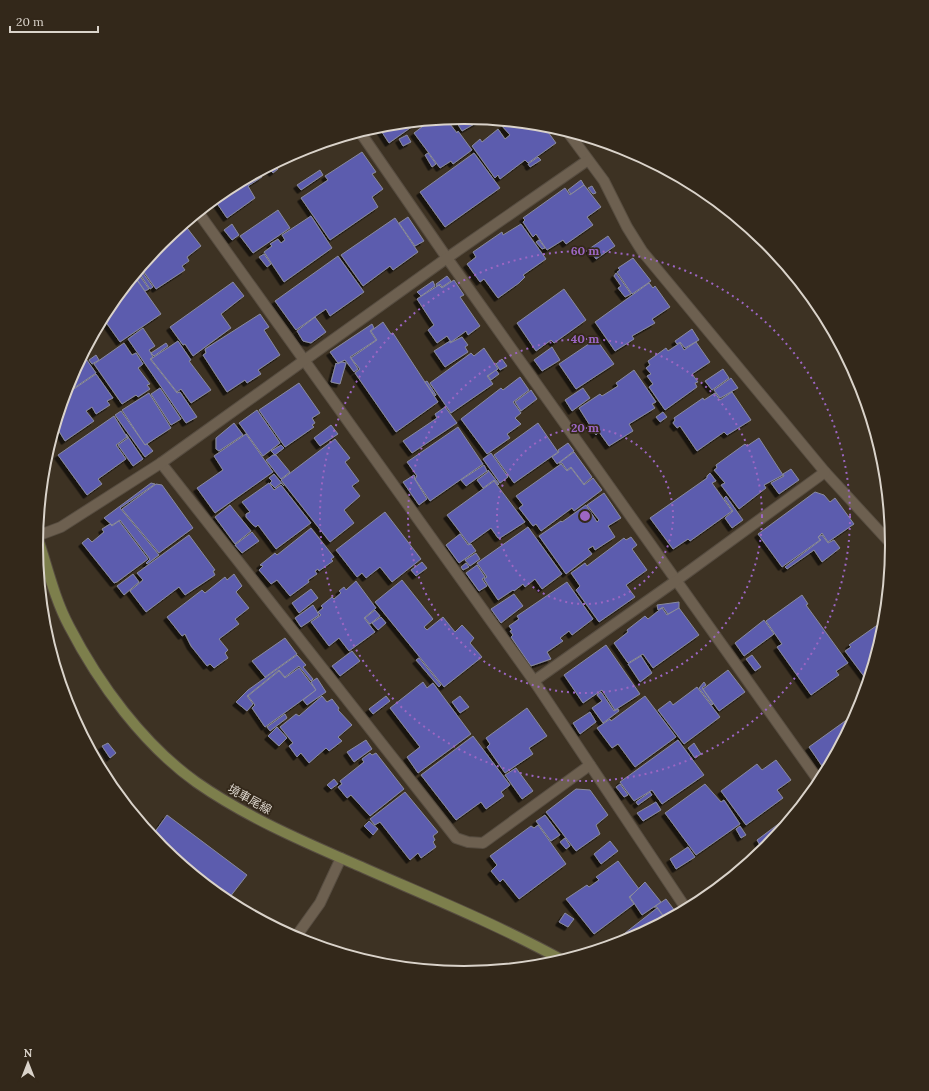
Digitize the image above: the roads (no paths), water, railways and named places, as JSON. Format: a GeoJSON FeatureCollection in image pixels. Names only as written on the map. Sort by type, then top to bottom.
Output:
{"type":"FeatureCollection","features":[{"type":"Feature","properties":{"kind":"main road","name":"境車尾線"},"geometry":{"type":"LineString","coordinates":[[43,554],[68,625],[112,698],[136,725],[184,771],[233,805],[300,841],[515,934],[557,957]]}},
{"type":"Feature","properties":{"kind":"street"},"geometry":{"type":"LineString","coordinates":[[363,136],[447,258],[678,580],[817,778]]}},
{"type":"Feature","properties":{"kind":"street"},"geometry":{"type":"LineString","coordinates":[[572,137],[604,181],[626,227],[642,251],[825,472],[886,538]]}},
{"type":"Feature","properties":{"kind":"street"},"geometry":{"type":"LineString","coordinates":[[43,534],[61,527],[161,463],[304,362],[447,258],[588,160]]}},
{"type":"Feature","properties":{"kind":"street"},"geometry":{"type":"LineString","coordinates":[[201,217],[534,681],[684,905]]}},
{"type":"Feature","properties":{"kind":"street"},"geometry":{"type":"LineString","coordinates":[[161,463],[456,838],[468,842],[483,843],[590,765]]}},
{"type":"Feature","properties":{"kind":"street"},"geometry":{"type":"LineString","coordinates":[[534,681],[678,580],[825,472]]}},
{"type":"Feature","properties":{"kind":"street"},"geometry":{"type":"LineString","coordinates":[[299,933],[320,903],[341,858]]}}]}
